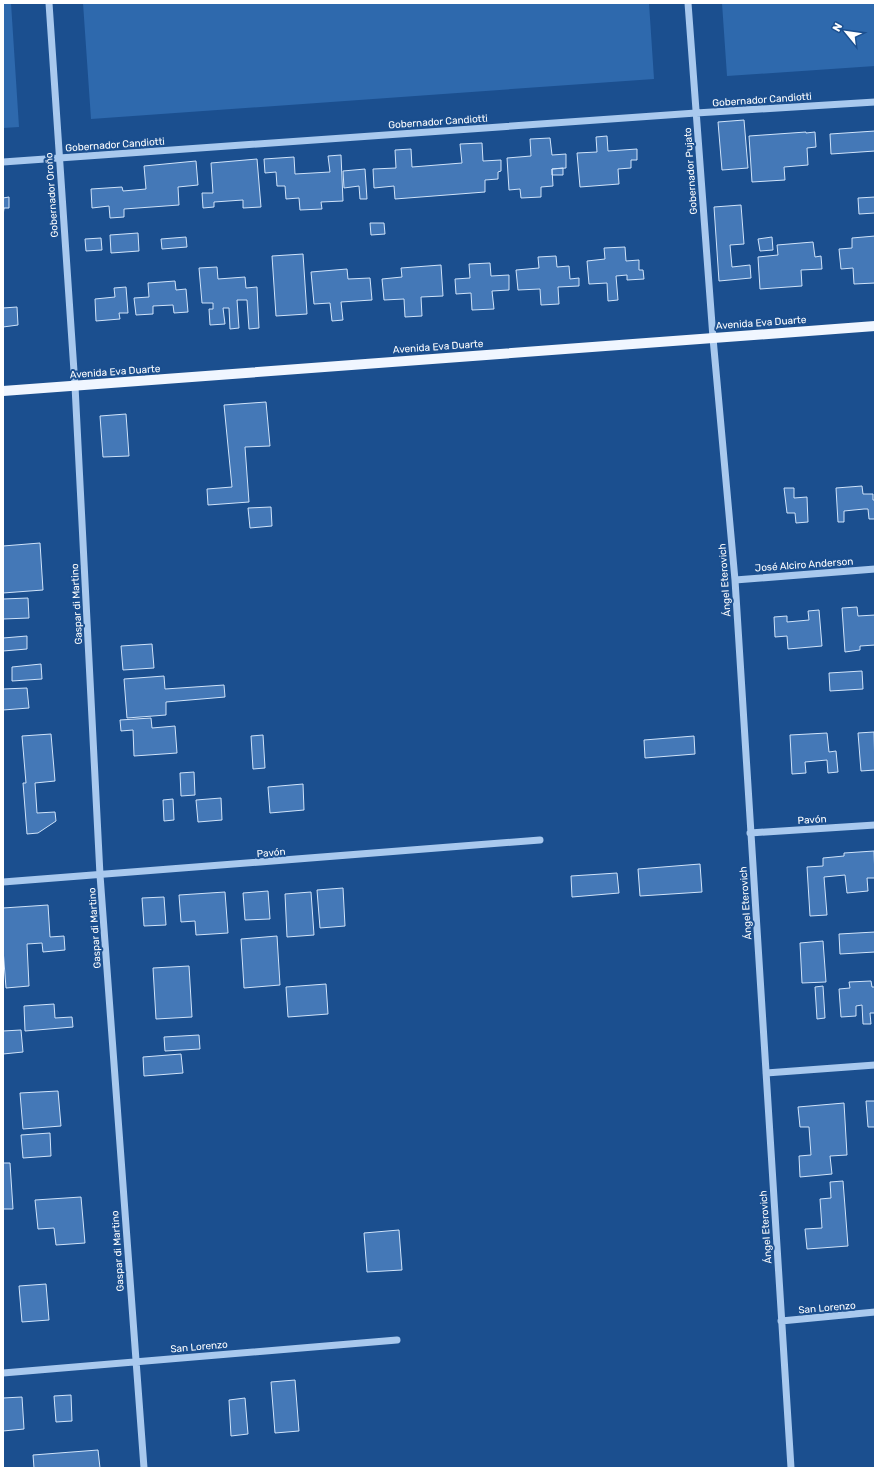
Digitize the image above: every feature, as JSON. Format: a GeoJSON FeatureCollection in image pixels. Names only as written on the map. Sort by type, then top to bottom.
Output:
{"type":"FeatureCollection","features":[{"type":"Feature","properties":{"kind":"main road","name":"Avenida Eva Duarte"},"geometry":{"type":"LineString","coordinates":[[3,391],[875,326]]}},
{"type":"Feature","properties":{"kind":"street","name":"Gobernador Oroño"},"geometry":{"type":"LineString","coordinates":[[49,3],[58,158],[75,386]]}},
{"type":"Feature","properties":{"kind":"street","name":"Gobernador Pujato"},"geometry":{"type":"LineString","coordinates":[[688,3],[713,338]]}},
{"type":"Feature","properties":{"kind":"street","name":"Gobernador Candiotti"},"geometry":{"type":"LineString","coordinates":[[3,162],[696,113],[875,102]]}},
{"type":"Feature","properties":{"kind":"street","name":"Ángel Eterovich"},"geometry":{"type":"LineString","coordinates":[[713,338],[735,580],[791,1468]]}},
{"type":"Feature","properties":{"kind":"street","name":"Gaspar di Martino"},"geometry":{"type":"LineString","coordinates":[[75,386],[100,875],[144,1468]]}},
{"type":"Feature","properties":{"kind":"street","name":"José Alciro Anderson"},"geometry":{"type":"LineString","coordinates":[[735,580],[875,569]]}},
{"type":"Feature","properties":{"kind":"street","name":"Pavón"},"geometry":{"type":"LineString","coordinates":[[750,834],[875,825]]}},
{"type":"Feature","properties":{"kind":"street","name":"Pavón"},"geometry":{"type":"LineString","coordinates":[[3,882],[540,840]]}},
{"type":"Feature","properties":{"kind":"street"},"geometry":{"type":"LineString","coordinates":[[766,1073],[875,1065]]}},
{"type":"Feature","properties":{"kind":"street","name":"San Lorenzo"},"geometry":{"type":"LineString","coordinates":[[781,1321],[875,1312]]}},
{"type":"Feature","properties":{"kind":"street","name":"San Lorenzo"},"geometry":{"type":"LineString","coordinates":[[3,1372],[398,1340]]}},
{"type":"Feature","properties":{"kind":"shaded area"},"geometry":{"type":"Polygon","coordinates":[[[3,3],[11,3],[19,127],[3,128],[3,3]]]}},
{"type":"Feature","properties":{"kind":"shaded area"},"geometry":{"type":"Polygon","coordinates":[[[83,3],[649,3],[654,79],[91,119],[83,3]]]}},
{"type":"Feature","properties":{"kind":"shaded area"},"geometry":{"type":"Polygon","coordinates":[[[722,3],[875,3],[875,66],[727,76],[722,3]]]}},
{"type":"Feature","properties":{"kind":"building"},"geometry":{"type":"Polygon","coordinates":[[[744,120],[748,168],[722,170],[718,122],[744,120]]]}},
{"type":"Feature","properties":{"kind":"building"},"geometry":{"type":"Polygon","coordinates":[[[875,131],[875,151],[831,154],[830,134],[875,131]]]}},
{"type":"Feature","properties":{"kind":"building"},"geometry":{"type":"Polygon","coordinates":[[[815,132],[816,147],[807,148],[808,165],[784,167],[785,180],[752,182],[749,136],[815,132]]]}},
{"type":"Feature","properties":{"kind":"building"},"geometry":{"type":"Polygon","coordinates":[[[607,136],[608,151],[637,149],[637,160],[631,160],[631,168],[618,169],[619,184],[580,187],[577,153],[597,152],[596,137],[607,136]]]}},
{"type":"Feature","properties":{"kind":"building"},"geometry":{"type":"Polygon","coordinates":[[[550,138],[552,155],[566,154],[566,168],[552,169],[553,186],[541,187],[541,197],[521,198],[520,189],[509,190],[507,158],[531,156],[530,139],[550,138]]]}},
{"type":"Feature","properties":{"kind":"building"},"geometry":{"type":"Polygon","coordinates":[[[482,143],[483,161],[501,160],[501,171],[498,172],[498,179],[485,180],[485,192],[395,199],[394,186],[374,188],[373,169],[396,168],[395,150],[411,149],[412,167],[462,163],[460,144],[482,143]]]}},
{"type":"Feature","properties":{"kind":"building"},"geometry":{"type":"Polygon","coordinates":[[[341,155],[343,201],[321,202],[322,209],[300,210],[299,198],[286,199],[285,186],[277,186],[276,172],[265,173],[264,159],[294,157],[295,174],[330,172],[328,156],[341,155]]]}},
{"type":"Feature","properties":{"kind":"building"},"geometry":{"type":"Polygon","coordinates":[[[257,159],[261,207],[243,208],[243,200],[214,202],[214,207],[203,208],[202,193],[213,193],[211,163],[257,159]]]}},
{"type":"Feature","properties":{"kind":"building"},"geometry":{"type":"Polygon","coordinates":[[[196,161],[198,185],[178,187],[179,205],[124,209],[124,217],[110,218],[109,206],[92,208],[91,189],[122,187],[123,191],[146,189],[144,166],[196,161]]]}},
{"type":"Feature","properties":{"kind":"building"},"geometry":{"type":"Polygon","coordinates":[[[563,168],[563,175],[552,175],[552,169],[563,168]]]}},
{"type":"Feature","properties":{"kind":"building"},"geometry":{"type":"Polygon","coordinates":[[[365,169],[367,199],[360,199],[359,186],[344,188],[343,171],[365,169]]]}},
{"type":"Feature","properties":{"kind":"building"},"geometry":{"type":"Polygon","coordinates":[[[9,197],[9,208],[4,208],[3,216],[3,198],[9,197]]]}},
{"type":"Feature","properties":{"kind":"building"},"geometry":{"type":"Polygon","coordinates":[[[875,197],[875,213],[859,214],[858,198],[875,197]]]}},
{"type":"Feature","properties":{"kind":"building"},"geometry":{"type":"Polygon","coordinates":[[[741,205],[744,244],[730,245],[732,267],[750,265],[751,278],[719,281],[714,207],[741,205]]]}},
{"type":"Feature","properties":{"kind":"building"},"geometry":{"type":"Polygon","coordinates":[[[370,223],[384,223],[385,234],[371,235],[370,223]]]}},
{"type":"Feature","properties":{"kind":"building"},"geometry":{"type":"Polygon","coordinates":[[[138,233],[139,251],[111,253],[110,235],[138,233]]]}},
{"type":"Feature","properties":{"kind":"building"},"geometry":{"type":"Polygon","coordinates":[[[875,236],[875,283],[854,284],[853,268],[841,269],[839,249],[852,248],[852,238],[875,236]]]}},
{"type":"Feature","properties":{"kind":"building"},"geometry":{"type":"Polygon","coordinates":[[[186,237],[187,247],[162,249],[161,239],[186,237]]]}},
{"type":"Feature","properties":{"kind":"building"},"geometry":{"type":"Polygon","coordinates":[[[772,237],[773,250],[760,251],[758,239],[772,237]]]}},
{"type":"Feature","properties":{"kind":"building"},"geometry":{"type":"Polygon","coordinates":[[[101,238],[102,250],[86,251],[85,239],[101,238]]]}},
{"type":"Feature","properties":{"kind":"building"},"geometry":{"type":"Polygon","coordinates":[[[813,242],[815,257],[821,256],[822,269],[801,270],[802,286],[760,289],[758,257],[778,255],[777,245],[813,242]]]}},
{"type":"Feature","properties":{"kind":"building"},"geometry":{"type":"Polygon","coordinates":[[[625,247],[626,261],[639,260],[639,270],[643,270],[644,279],[627,280],[627,275],[616,276],[618,300],[608,301],[607,283],[589,284],[587,261],[605,259],[604,248],[625,247]]]}},
{"type":"Feature","properties":{"kind":"building"},"geometry":{"type":"Polygon","coordinates":[[[303,254],[307,314],[276,316],[272,256],[303,254]]]}},
{"type":"Feature","properties":{"kind":"building"},"geometry":{"type":"Polygon","coordinates":[[[556,256],[557,267],[569,266],[570,279],[579,278],[579,286],[558,287],[559,304],[541,305],[540,289],[518,290],[516,270],[539,268],[538,257],[556,256]]]}},
{"type":"Feature","properties":{"kind":"building"},"geometry":{"type":"Polygon","coordinates":[[[490,263],[491,276],[509,275],[509,290],[492,291],[494,309],[472,310],[471,293],[456,294],[455,279],[470,278],[469,264],[490,263]]]}},
{"type":"Feature","properties":{"kind":"building"},"geometry":{"type":"Polygon","coordinates":[[[441,265],[443,296],[421,297],[422,316],[405,317],[404,299],[384,300],[382,279],[402,277],[401,268],[441,265]]]}},
{"type":"Feature","properties":{"kind":"building"},"geometry":{"type":"Polygon","coordinates":[[[217,267],[218,279],[245,277],[246,288],[257,287],[259,328],[249,329],[247,300],[237,300],[239,328],[230,329],[229,308],[223,308],[225,324],[210,325],[209,309],[213,309],[213,303],[202,303],[199,268],[217,267]]]}},
{"type":"Feature","properties":{"kind":"building"},"geometry":{"type":"Polygon","coordinates":[[[347,269],[348,279],[370,278],[372,300],[341,302],[343,320],[332,321],[330,303],[314,304],[311,272],[347,269]]]}},
{"type":"Feature","properties":{"kind":"building"},"geometry":{"type":"Polygon","coordinates":[[[175,281],[176,290],[186,289],[188,312],[174,313],[173,305],[153,306],[153,314],[136,315],[134,298],[149,297],[148,283],[175,281]]]}},
{"type":"Feature","properties":{"kind":"building"},"geometry":{"type":"Polygon","coordinates":[[[126,287],[128,313],[119,313],[120,319],[96,321],[95,299],[115,297],[114,288],[126,287]]]}},
{"type":"Feature","properties":{"kind":"building"},"geometry":{"type":"Polygon","coordinates":[[[17,307],[18,325],[3,327],[3,308],[17,307]]]}},
{"type":"Feature","properties":{"kind":"building"},"geometry":{"type":"Polygon","coordinates":[[[266,402],[270,446],[245,447],[249,502],[208,505],[207,489],[232,487],[224,405],[266,402]]]}},
{"type":"Feature","properties":{"kind":"building"},"geometry":{"type":"Polygon","coordinates":[[[126,414],[129,456],[103,457],[100,416],[126,414]]]}},
{"type":"Feature","properties":{"kind":"building"},"geometry":{"type":"Polygon","coordinates":[[[862,486],[863,494],[873,494],[873,500],[875,500],[875,519],[869,519],[868,509],[864,509],[844,511],[844,522],[838,522],[836,488],[862,486]]]}},
{"type":"Feature","properties":{"kind":"building"},"geometry":{"type":"Polygon","coordinates":[[[784,488],[794,488],[794,498],[807,497],[808,522],[796,523],[795,513],[787,513],[784,488]]]}},
{"type":"Feature","properties":{"kind":"building"},"geometry":{"type":"Polygon","coordinates":[[[271,507],[272,526],[250,528],[248,508],[271,507]]]}},
{"type":"Feature","properties":{"kind":"building"},"geometry":{"type":"Polygon","coordinates":[[[40,543],[43,590],[3,593],[3,546],[40,543]]]}},
{"type":"Feature","properties":{"kind":"building"},"geometry":{"type":"Polygon","coordinates":[[[28,598],[29,618],[3,619],[3,599],[28,598]]]}},
{"type":"Feature","properties":{"kind":"building"},"geometry":{"type":"Polygon","coordinates":[[[857,607],[858,616],[875,615],[875,645],[860,646],[860,650],[845,652],[842,608],[857,607]]]}},
{"type":"Feature","properties":{"kind":"building"},"geometry":{"type":"Polygon","coordinates":[[[819,610],[822,646],[788,649],[787,636],[775,637],[774,617],[787,616],[787,622],[809,620],[808,611],[819,610]]]}},
{"type":"Feature","properties":{"kind":"building"},"geometry":{"type":"Polygon","coordinates":[[[27,636],[27,649],[3,651],[3,638],[27,636]]]}},
{"type":"Feature","properties":{"kind":"building"},"geometry":{"type":"Polygon","coordinates":[[[152,644],[154,668],[123,670],[121,646],[152,644]]]}},
{"type":"Feature","properties":{"kind":"building"},"geometry":{"type":"Polygon","coordinates":[[[41,664],[42,679],[12,681],[12,667],[41,664]]]}},
{"type":"Feature","properties":{"kind":"building"},"geometry":{"type":"Polygon","coordinates":[[[862,671],[863,689],[830,691],[829,673],[862,671]]]}},
{"type":"Feature","properties":{"kind":"building"},"geometry":{"type":"Polygon","coordinates":[[[164,676],[165,689],[224,685],[225,697],[166,702],[166,715],[127,718],[124,679],[164,676]]]}},
{"type":"Feature","properties":{"kind":"building"},"geometry":{"type":"Polygon","coordinates":[[[27,688],[29,708],[3,710],[3,689],[27,688]]]}},
{"type":"Feature","properties":{"kind":"building"},"geometry":{"type":"Polygon","coordinates":[[[151,718],[152,728],[175,726],[177,753],[134,756],[133,730],[121,731],[120,720],[151,718]]]}},
{"type":"Feature","properties":{"kind":"building"},"geometry":{"type":"Polygon","coordinates":[[[874,732],[875,770],[861,771],[858,733],[874,732]]]}},
{"type":"Feature","properties":{"kind":"building"},"geometry":{"type":"Polygon","coordinates":[[[827,733],[829,752],[836,751],[838,772],[828,773],[827,760],[805,762],[806,773],[792,774],[790,735],[827,733]]]}},
{"type":"Feature","properties":{"kind":"building"},"geometry":{"type":"Polygon","coordinates":[[[51,734],[55,781],[35,783],[37,813],[55,812],[56,821],[38,833],[27,834],[23,783],[26,783],[22,736],[51,734]]]}},
{"type":"Feature","properties":{"kind":"building"},"geometry":{"type":"Polygon","coordinates":[[[263,735],[265,768],[253,769],[251,736],[263,735]]]}},
{"type":"Feature","properties":{"kind":"building"},"geometry":{"type":"Polygon","coordinates":[[[694,736],[695,754],[645,758],[644,740],[694,736]]]}},
{"type":"Feature","properties":{"kind":"building"},"geometry":{"type":"Polygon","coordinates":[[[194,772],[195,795],[181,796],[180,773],[194,772]]]}},
{"type":"Feature","properties":{"kind":"building"},"geometry":{"type":"Polygon","coordinates":[[[303,784],[304,810],[270,813],[268,787],[303,784]]]}},
{"type":"Feature","properties":{"kind":"building"},"geometry":{"type":"Polygon","coordinates":[[[221,798],[222,820],[198,822],[196,800],[221,798]]]}},
{"type":"Feature","properties":{"kind":"building"},"geometry":{"type":"Polygon","coordinates":[[[173,799],[174,820],[164,821],[163,800],[173,799]]]}},
{"type":"Feature","properties":{"kind":"building"},"geometry":{"type":"Polygon","coordinates":[[[874,851],[875,878],[867,878],[868,891],[847,893],[845,875],[824,877],[827,915],[810,916],[807,867],[823,866],[823,858],[844,856],[844,853],[874,851]]]}},
{"type":"Feature","properties":{"kind":"building"},"geometry":{"type":"Polygon","coordinates":[[[700,864],[702,892],[640,896],[638,869],[700,864]]]}},
{"type":"Feature","properties":{"kind":"building"},"geometry":{"type":"Polygon","coordinates":[[[617,873],[619,893],[572,897],[571,876],[617,873]]]}},
{"type":"Feature","properties":{"kind":"building"},"geometry":{"type":"Polygon","coordinates":[[[343,888],[345,926],[320,928],[317,890],[343,888]]]}},
{"type":"Feature","properties":{"kind":"building"},"geometry":{"type":"Polygon","coordinates":[[[268,891],[270,919],[245,920],[243,893],[268,891]]]}},
{"type":"Feature","properties":{"kind":"building"},"geometry":{"type":"Polygon","coordinates":[[[225,892],[228,933],[196,935],[195,921],[181,922],[179,895],[225,892]]]}},
{"type":"Feature","properties":{"kind":"building"},"geometry":{"type":"Polygon","coordinates":[[[311,892],[314,935],[287,937],[285,894],[311,892]]]}},
{"type":"Feature","properties":{"kind":"building"},"geometry":{"type":"Polygon","coordinates":[[[164,897],[166,925],[144,926],[142,898],[164,897]]]}},
{"type":"Feature","properties":{"kind":"building"},"geometry":{"type":"Polygon","coordinates":[[[48,905],[50,937],[64,936],[65,950],[43,952],[42,943],[27,944],[29,986],[6,988],[3,949],[3,908],[48,905]]]}},
{"type":"Feature","properties":{"kind":"building"},"geometry":{"type":"Polygon","coordinates":[[[875,932],[875,952],[840,954],[839,934],[875,932]]]}},
{"type":"Feature","properties":{"kind":"building"},"geometry":{"type":"Polygon","coordinates":[[[277,936],[280,985],[244,988],[241,939],[277,936]]]}},
{"type":"Feature","properties":{"kind":"building"},"geometry":{"type":"Polygon","coordinates":[[[823,941],[826,982],[802,983],[800,943],[823,941]]]}},
{"type":"Feature","properties":{"kind":"building"},"geometry":{"type":"Polygon","coordinates":[[[189,966],[192,1017],[156,1019],[153,968],[189,966]]]}},
{"type":"Feature","properties":{"kind":"building"},"geometry":{"type":"Polygon","coordinates":[[[871,981],[872,987],[875,987],[875,1013],[870,1013],[871,1024],[863,1024],[862,1005],[856,1006],[856,1016],[841,1017],[839,989],[850,988],[849,982],[871,981]]]}},
{"type":"Feature","properties":{"kind":"building"},"geometry":{"type":"Polygon","coordinates":[[[326,984],[328,1014],[288,1017],[286,987],[326,984]]]}},
{"type":"Feature","properties":{"kind":"building"},"geometry":{"type":"Polygon","coordinates":[[[823,986],[825,1018],[817,1019],[815,987],[823,986]]]}},
{"type":"Feature","properties":{"kind":"building"},"geometry":{"type":"Polygon","coordinates":[[[54,1004],[55,1018],[72,1017],[73,1027],[25,1031],[24,1006],[54,1004]]]}},
{"type":"Feature","properties":{"kind":"building"},"geometry":{"type":"Polygon","coordinates":[[[21,1030],[23,1052],[3,1054],[3,1031],[21,1030]]]}},
{"type":"Feature","properties":{"kind":"building"},"geometry":{"type":"Polygon","coordinates":[[[199,1035],[200,1049],[165,1051],[164,1037],[199,1035]]]}},
{"type":"Feature","properties":{"kind":"building"},"geometry":{"type":"Polygon","coordinates":[[[181,1054],[183,1073],[144,1076],[143,1057],[181,1054]]]}},
{"type":"Feature","properties":{"kind":"building"},"geometry":{"type":"Polygon","coordinates":[[[58,1091],[61,1126],[23,1129],[20,1093],[58,1091]]]}},
{"type":"Feature","properties":{"kind":"building"},"geometry":{"type":"Polygon","coordinates":[[[866,1101],[875,1101],[875,1127],[868,1127],[866,1101]]]}},
{"type":"Feature","properties":{"kind":"building"},"geometry":{"type":"Polygon","coordinates":[[[844,1103],[847,1155],[830,1156],[832,1174],[800,1177],[799,1156],[811,1155],[809,1127],[800,1127],[798,1107],[844,1103]]]}},
{"type":"Feature","properties":{"kind":"building"},"geometry":{"type":"Polygon","coordinates":[[[50,1133],[51,1156],[23,1158],[21,1135],[50,1133]]]}},
{"type":"Feature","properties":{"kind":"building"},"geometry":{"type":"Polygon","coordinates":[[[3,1163],[10,1163],[13,1209],[3,1209],[3,1163]]]}},
{"type":"Feature","properties":{"kind":"building"},"geometry":{"type":"Polygon","coordinates":[[[843,1181],[848,1246],[807,1249],[805,1229],[822,1228],[820,1199],[831,1198],[830,1182],[843,1181]]]}},
{"type":"Feature","properties":{"kind":"building"},"geometry":{"type":"Polygon","coordinates":[[[81,1197],[85,1243],[56,1245],[54,1228],[38,1229],[35,1200],[81,1197]]]}},
{"type":"Feature","properties":{"kind":"building"},"geometry":{"type":"Polygon","coordinates":[[[399,1230],[402,1270],[367,1272],[364,1233],[399,1230]]]}},
{"type":"Feature","properties":{"kind":"building"},"geometry":{"type":"Polygon","coordinates":[[[46,1284],[49,1320],[22,1322],[19,1286],[46,1284]]]}},
{"type":"Feature","properties":{"kind":"building"},"geometry":{"type":"Polygon","coordinates":[[[295,1380],[299,1431],[275,1433],[271,1382],[295,1380]]]}},
{"type":"Feature","properties":{"kind":"building"},"geometry":{"type":"Polygon","coordinates":[[[71,1395],[72,1421],[56,1422],[54,1396],[71,1395]]]}},
{"type":"Feature","properties":{"kind":"building"},"geometry":{"type":"Polygon","coordinates":[[[22,1397],[24,1429],[3,1431],[3,1398],[22,1397]]]}},
{"type":"Feature","properties":{"kind":"building"},"geometry":{"type":"Polygon","coordinates":[[[245,1398],[248,1434],[231,1436],[229,1400],[245,1398]]]}},
{"type":"Feature","properties":{"kind":"building"},"geometry":{"type":"Polygon","coordinates":[[[98,1450],[100,1468],[34,1468],[33,1455],[98,1450]]]}}]}
